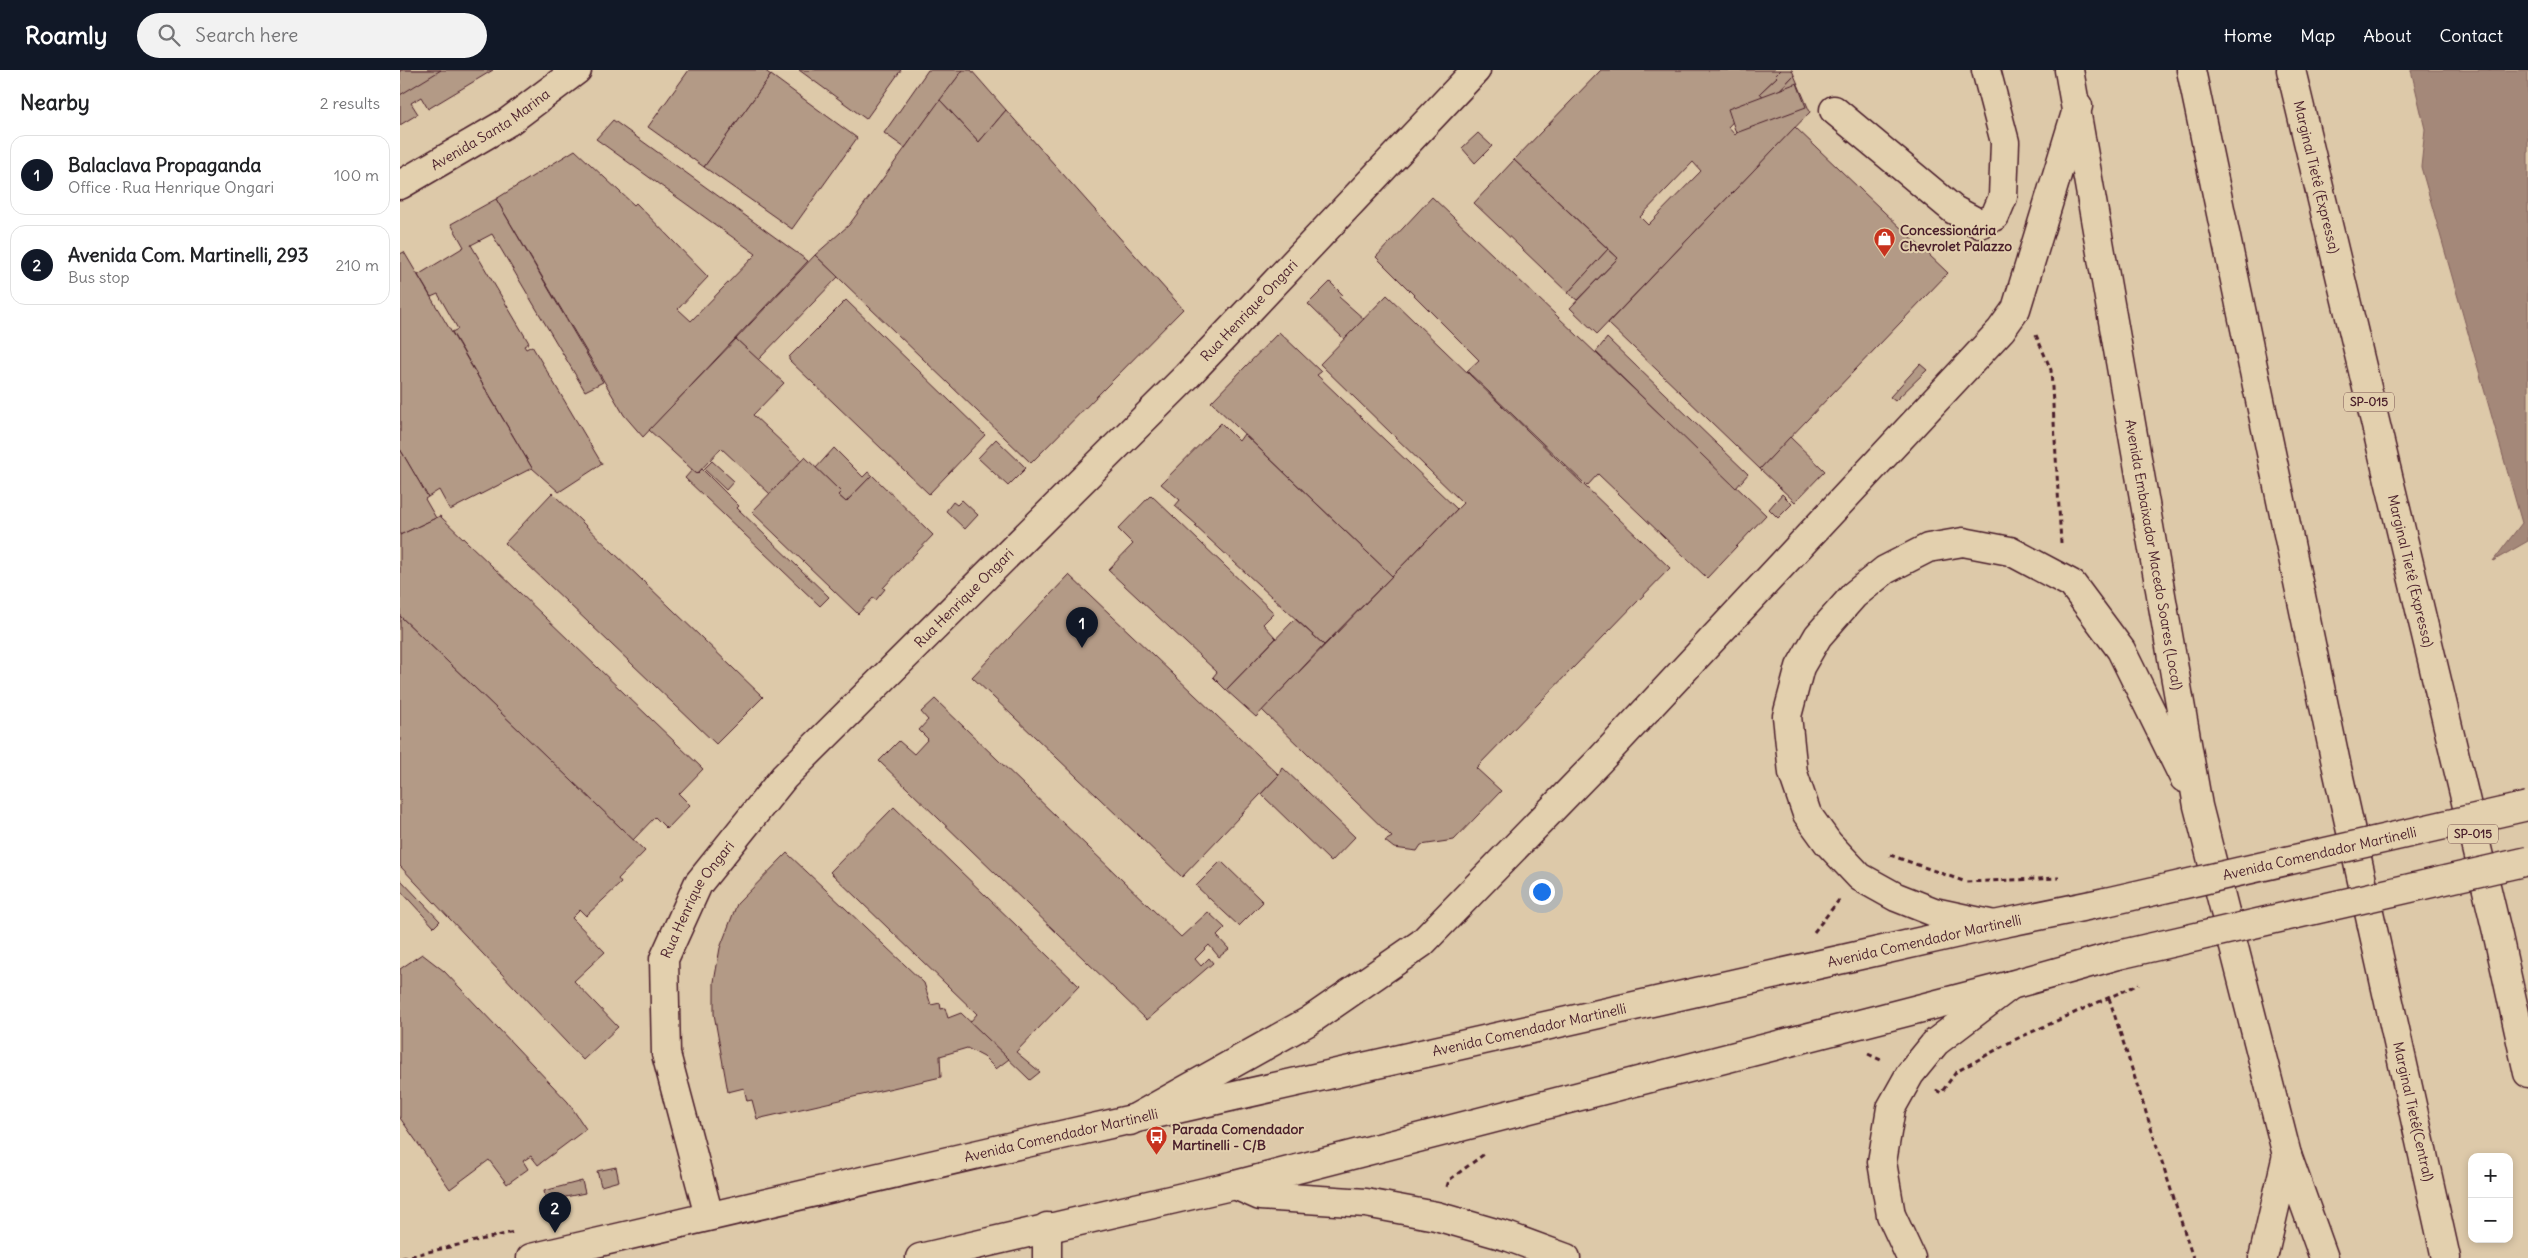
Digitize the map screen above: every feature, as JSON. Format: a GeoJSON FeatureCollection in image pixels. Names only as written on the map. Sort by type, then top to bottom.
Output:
{"type":"FeatureCollection","features":[{"type":"Feature","properties":{"kind":"main road","name":"Avenida Santa Marina"},"geometry":{"type":"LineString","coordinates":[[400,185],[508,122],[577,70]]}},
{"type":"Feature","properties":{"kind":"main road","name":"Rua Henrique Ongari"},"geometry":{"type":"LineString","coordinates":[[709,1216],[666,1054],[664,959],[698,884],[784,777],[1187,376],[1476,70]]}},
{"type":"Feature","properties":{"kind":"main road"},"geometry":{"type":"LineString","coordinates":[[1834,110],[1954,210],[1980,224],[1995,216],[2003,197],[2005,160],[2005,142],[1986,70]]}},
{"type":"Feature","properties":{"kind":"main road","name":"Avenida Embaixador Macedo Soares (Local)"},"geometry":{"type":"LineString","coordinates":[[2069,70],[2078,106],[2198,806],[2287,1155],[2324,1258]]}},
{"type":"Feature","properties":{"kind":"main road","name":"Marginal Tietê(Central)"},"geometry":{"type":"LineString","coordinates":[[2191,70],[2379,966],[2446,1258]]}},
{"type":"Feature","properties":{"kind":"main road","name":"Marginal Tietê (Expressa)"},"geometry":{"type":"LineString","coordinates":[[2291,70],[2498,936],[2528,1073]]}},
{"type":"Feature","properties":{"kind":"main road"},"geometry":{"type":"LineString","coordinates":[[1130,1121],[1309,1021],[1422,943],[1619,739],[2001,330],[2016,309],[2078,106]]}},
{"type":"Feature","properties":{"kind":"main road"},"geometry":{"type":"LineString","coordinates":[[1994,925],[1934,912],[1896,897],[1860,877],[1828,843],[1807,814],[1793,773],[1787,716],[1800,667],[1818,636],[1854,595],[1885,570],[1928,548],[1963,542],[2010,551],[2072,584],[2120,650],[2198,806]]}},
{"type":"Feature","properties":{"kind":"main road","name":"Avenida Comendador Martinelli"},"geometry":{"type":"LineString","coordinates":[[531,1258],[1994,925],[2106,902],[2528,806]]}},
{"type":"Feature","properties":{"kind":"main road"},"geometry":{"type":"LineString","coordinates":[[920,1258],[1047,1227],[1235,1185],[2012,985],[2118,955],[2528,861]]}},
{"type":"Feature","properties":{"kind":"main road"},"geometry":{"type":"LineString","coordinates":[[1911,1258],[1892,1216],[1882,1162],[1891,1108],[1910,1074],[1936,1042],[2012,985]]}},
{"type":"Feature","properties":{"kind":"main road"},"geometry":{"type":"LineString","coordinates":[[2263,1258],[2287,1155]]}},
{"type":"Feature","properties":{"kind":"main road"},"geometry":{"type":"LineString","coordinates":[[1235,1185],[1260,1196],[1366,1203],[1436,1216],[1509,1237],[1566,1258]]}},
{"type":"Feature","properties":{"kind":"main road"},"geometry":{"type":"LineString","coordinates":[[1047,1227],[1047,1258]]}},
{"type":"Feature","properties":{"kind":"path"},"geometry":{"type":"LineString","coordinates":[[2016,309],[2039,340],[2051,370],[2061,542],[2053,574]]}},
{"type":"Feature","properties":{"kind":"path"},"geometry":{"type":"LineString","coordinates":[[1887,854],[1902,861],[1966,882],[2064,878]]}},
{"type":"Feature","properties":{"kind":"path"},"geometry":{"type":"LineString","coordinates":[[1941,1093],[1956,1072],[2014,1040],[2140,984]]}},
{"type":"Feature","properties":{"kind":"path"},"geometry":{"type":"LineString","coordinates":[[2109,998],[2193,1258]]}},
{"type":"Feature","properties":{"kind":"shaded area"},"geometry":{"type":"Polygon","coordinates":[[[2411,70],[2528,70],[2528,541],[2493,561],[2522,523],[2421,167],[2425,129],[2411,70]]]}},
{"type":"Feature","properties":{"kind":"building"},"geometry":{"type":"Polygon","coordinates":[[[400,70],[493,70],[428,109],[421,97],[411,103],[418,114],[400,125],[400,70]]]}},
{"type":"Feature","properties":{"kind":"building"},"geometry":{"type":"Polygon","coordinates":[[[400,70],[441,70],[400,95],[400,70]]]}},
{"type":"Feature","properties":{"kind":"building"},"geometry":{"type":"Polygon","coordinates":[[[689,70],[764,70],[771,75],[704,167],[648,127],[689,70]]]}},
{"type":"Feature","properties":{"kind":"building"},"geometry":{"type":"Polygon","coordinates":[[[799,70],[901,70],[866,119],[799,70]]]}},
{"type":"Feature","properties":{"kind":"building"},"geometry":{"type":"Polygon","coordinates":[[[928,70],[963,70],[905,148],[884,133],[928,70]]]}},
{"type":"Feature","properties":{"kind":"building"},"geometry":{"type":"Polygon","coordinates":[[[963,70],[971,70],[1006,110],[979,142],[940,100],[963,70]]]}},
{"type":"Feature","properties":{"kind":"building"},"geometry":{"type":"Polygon","coordinates":[[[1601,70],[1780,70],[1775,75],[1777,77],[1760,93],[1768,102],[1794,75],[1810,112],[1597,334],[1570,308],[1618,258],[1514,160],[1601,70]],[[1751,102],[1728,127],[1735,135],[1758,111],[1751,102]],[[1693,162],[1640,217],[1648,225],[1701,171],[1693,162]]]}},
{"type":"Feature","properties":{"kind":"building"},"geometry":{"type":"Polygon","coordinates":[[[1780,70],[1792,70],[1794,75],[1768,102],[1760,93],[1777,77],[1775,75],[1780,70]]]}},
{"type":"Feature","properties":{"kind":"building"},"geometry":{"type":"Polygon","coordinates":[[[771,75],[857,138],[792,229],[704,167],[771,75]]]}},
{"type":"Feature","properties":{"kind":"building"},"geometry":{"type":"Polygon","coordinates":[[[1797,83],[1806,107],[1736,133],[1728,109],[1797,83]]]}},
{"type":"Feature","properties":{"kind":"building"},"geometry":{"type":"Polygon","coordinates":[[[940,100],[979,142],[1006,110],[1183,309],[1031,463],[815,255],[849,225],[940,100]]]}},
{"type":"Feature","properties":{"kind":"building"},"geometry":{"type":"Polygon","coordinates":[[[613,120],[808,261],[643,437],[624,415],[496,199],[575,150],[634,205],[636,203],[708,277],[678,309],[691,321],[756,254],[596,139],[613,120]]]}},
{"type":"Feature","properties":{"kind":"building"},"geometry":{"type":"Polygon","coordinates":[[[1795,127],[1948,273],[1760,469],[1608,323],[1795,127]]]}},
{"type":"Feature","properties":{"kind":"building"},"geometry":{"type":"Polygon","coordinates":[[[1478,133],[1492,146],[1475,163],[1462,148],[1478,133]]]}},
{"type":"Feature","properties":{"kind":"building"},"geometry":{"type":"Polygon","coordinates":[[[1514,160],[1608,249],[1568,293],[1474,203],[1514,160]]]}},
{"type":"Feature","properties":{"kind":"building"},"geometry":{"type":"Polygon","coordinates":[[[1432,197],[1766,515],[1707,578],[1598,474],[1587,486],[1467,371],[1479,360],[1376,257],[1432,197]]]}},
{"type":"Feature","properties":{"kind":"building"},"geometry":{"type":"Polygon","coordinates":[[[496,199],[603,382],[585,391],[492,234],[471,245],[529,343],[524,346],[526,349],[532,346],[602,464],[559,492],[532,468],[452,332],[458,329],[438,294],[431,297],[418,275],[464,247],[451,224],[496,199]]]}},
{"type":"Feature","properties":{"kind":"building"},"geometry":{"type":"Polygon","coordinates":[[[1608,249],[1618,258],[1577,300],[1568,293],[1608,249]]]}},
{"type":"Feature","properties":{"kind":"building"},"geometry":{"type":"Polygon","coordinates":[[[404,252],[532,468],[450,510],[439,490],[428,497],[400,449],[400,254],[404,252]]]}},
{"type":"Feature","properties":{"kind":"building"},"geometry":{"type":"Polygon","coordinates":[[[815,255],[838,277],[758,360],[736,339],[815,255]]]}},
{"type":"Feature","properties":{"kind":"building"},"geometry":{"type":"Polygon","coordinates":[[[1330,282],[1342,294],[1339,297],[1364,319],[1344,339],[1308,304],[1330,282]]]}},
{"type":"Feature","properties":{"kind":"building"},"geometry":{"type":"Polygon","coordinates":[[[1387,295],[1670,568],[1476,768],[1501,791],[1454,840],[1421,845],[1417,851],[1394,848],[1385,841],[1392,837],[1262,710],[1463,503],[1320,364],[1387,295]]]}},
{"type":"Feature","properties":{"kind":"building"},"geometry":{"type":"Polygon","coordinates":[[[846,300],[985,435],[929,494],[789,360],[789,357],[846,300]]]}},
{"type":"Feature","properties":{"kind":"building"},"geometry":{"type":"Polygon","coordinates":[[[1279,332],[1321,372],[1317,375],[1457,509],[1392,576],[1211,402],[1279,332]]]}},
{"type":"Feature","properties":{"kind":"building"},"geometry":{"type":"Polygon","coordinates":[[[1607,338],[1748,474],[1736,488],[1596,352],[1607,338]]]}},
{"type":"Feature","properties":{"kind":"building"},"geometry":{"type":"Polygon","coordinates":[[[736,339],[784,383],[753,415],[802,461],[770,494],[721,448],[697,474],[649,430],[736,339]]]}},
{"type":"Feature","properties":{"kind":"building"},"geometry":{"type":"Polygon","coordinates":[[[1920,364],[1927,370],[1895,401],[1890,397],[1920,364]]]}},
{"type":"Feature","properties":{"kind":"building"},"geometry":{"type":"Polygon","coordinates":[[[1221,423],[1239,441],[1244,434],[1392,576],[1324,645],[1195,526],[1197,525],[1175,506],[1180,500],[1161,484],[1221,423]]]}},
{"type":"Feature","properties":{"kind":"building"},"geometry":{"type":"Polygon","coordinates":[[[1790,437],[1825,471],[1795,502],[1760,469],[1790,437]]]}},
{"type":"Feature","properties":{"kind":"building"},"geometry":{"type":"Polygon","coordinates":[[[996,439],[1026,468],[1008,486],[978,458],[996,439]]]}},
{"type":"Feature","properties":{"kind":"building"},"geometry":{"type":"Polygon","coordinates":[[[834,448],[863,477],[868,472],[872,475],[846,502],[838,495],[841,492],[816,468],[834,448]]]}},
{"type":"Feature","properties":{"kind":"building"},"geometry":{"type":"Polygon","coordinates":[[[400,449],[428,497],[425,499],[436,518],[400,535],[400,449]]]}},
{"type":"Feature","properties":{"kind":"building"},"geometry":{"type":"Polygon","coordinates":[[[805,457],[841,492],[838,495],[846,502],[872,475],[933,535],[883,588],[885,589],[876,600],[873,598],[858,614],[752,512],[805,457]]]}},
{"type":"Feature","properties":{"kind":"building"},"geometry":{"type":"Polygon","coordinates":[[[712,461],[734,481],[726,490],[704,469],[712,461]]]}},
{"type":"Feature","properties":{"kind":"building"},"geometry":{"type":"Polygon","coordinates":[[[702,469],[739,506],[737,508],[829,597],[820,606],[685,478],[692,470],[697,474],[702,469]]]}},
{"type":"Feature","properties":{"kind":"building"},"geometry":{"type":"Polygon","coordinates":[[[552,493],[763,697],[716,744],[505,543],[552,493]]]}},
{"type":"Feature","properties":{"kind":"building"},"geometry":{"type":"Polygon","coordinates":[[[1782,494],[1792,504],[1778,518],[1769,509],[1782,494]]]}},
{"type":"Feature","properties":{"kind":"building"},"geometry":{"type":"Polygon","coordinates":[[[1151,495],[1274,613],[1263,624],[1276,638],[1226,690],[1213,677],[1217,672],[1108,570],[1133,544],[1118,529],[1151,495]]]}},
{"type":"Feature","properties":{"kind":"building"},"geometry":{"type":"Polygon","coordinates":[[[962,500],[978,515],[965,529],[946,511],[953,502],[957,505],[962,500]]]}},
{"type":"Feature","properties":{"kind":"building"},"geometry":{"type":"Polygon","coordinates":[[[440,516],[703,769],[679,794],[690,805],[667,829],[655,817],[633,840],[400,616],[400,535],[440,516]]]}},
{"type":"Feature","properties":{"kind":"building"},"geometry":{"type":"Polygon","coordinates":[[[1069,575],[1279,775],[1182,877],[972,677],[1069,575]]]}},
{"type":"Feature","properties":{"kind":"building"},"geometry":{"type":"Polygon","coordinates":[[[400,616],[645,851],[618,879],[621,883],[586,916],[580,910],[572,918],[605,952],[574,981],[618,1027],[583,1060],[400,866],[400,616]]]}},
{"type":"Feature","properties":{"kind":"building"},"geometry":{"type":"Polygon","coordinates":[[[1295,619],[1324,645],[1256,717],[1226,690],[1295,619]]]}},
{"type":"Feature","properties":{"kind":"building"},"geometry":{"type":"Polygon","coordinates":[[[935,699],[1181,937],[1208,912],[1225,928],[1217,936],[1229,949],[1219,957],[1209,945],[1195,959],[1201,966],[1209,958],[1213,963],[1147,1020],[879,761],[899,741],[914,754],[928,739],[919,730],[928,720],[921,712],[935,699]]]}},
{"type":"Feature","properties":{"kind":"building"},"geometry":{"type":"Polygon","coordinates":[[[1282,767],[1355,837],[1331,862],[1261,794],[1279,775],[1282,767]]]}},
{"type":"Feature","properties":{"kind":"building"},"geometry":{"type":"Polygon","coordinates":[[[894,807],[1079,986],[1016,1052],[1040,1072],[1030,1080],[970,1022],[977,1014],[830,872],[894,807]]]}},
{"type":"Feature","properties":{"kind":"building"},"geometry":{"type":"Polygon","coordinates":[[[787,853],[924,983],[931,1005],[940,1003],[941,1009],[945,1008],[948,1018],[961,1013],[1009,1059],[996,1069],[984,1057],[967,1048],[940,1056],[941,1077],[757,1119],[752,1100],[747,1101],[744,1088],[728,1092],[714,1014],[714,982],[720,948],[737,904],[787,853]]]}},
{"type":"Feature","properties":{"kind":"building"},"geometry":{"type":"Polygon","coordinates":[[[1221,861],[1263,902],[1239,926],[1196,886],[1221,861]]]}},
{"type":"Feature","properties":{"kind":"building"},"geometry":{"type":"Polygon","coordinates":[[[400,879],[440,921],[434,927],[400,890],[400,879]]]}},
{"type":"Feature","properties":{"kind":"building"},"geometry":{"type":"Polygon","coordinates":[[[422,954],[444,971],[568,1102],[586,1129],[538,1165],[531,1156],[523,1161],[528,1169],[507,1184],[489,1160],[450,1189],[400,1118],[400,969],[422,954]]]}},
{"type":"Feature","properties":{"kind":"building"},"geometry":{"type":"Polygon","coordinates":[[[616,1167],[619,1181],[601,1186],[597,1171],[616,1167]]]}},
{"type":"Feature","properties":{"kind":"building"},"geometry":{"type":"Polygon","coordinates":[[[582,1181],[585,1193],[546,1201],[544,1191],[582,1181]]]}},
{"type":"Feature","properties":{"kind":"place","name":"Concessionária Chevrolet Palazzo"},"geometry":{"type":"Point","coordinates":[1884,257]}},
{"type":"Feature","properties":{"kind":"place","name":"Balaclava Propaganda"},"geometry":{"type":"Point","coordinates":[1082,648]}},
{"type":"Feature","properties":{"kind":"place","name":"Parada Comendador Martinelli - C/B"},"geometry":{"type":"Point","coordinates":[1156,1156]}},
{"type":"Feature","properties":{"kind":"place","name":"Avenida Com. Martinelli, 293"},"geometry":{"type":"Point","coordinates":[555,1233]}}]}
